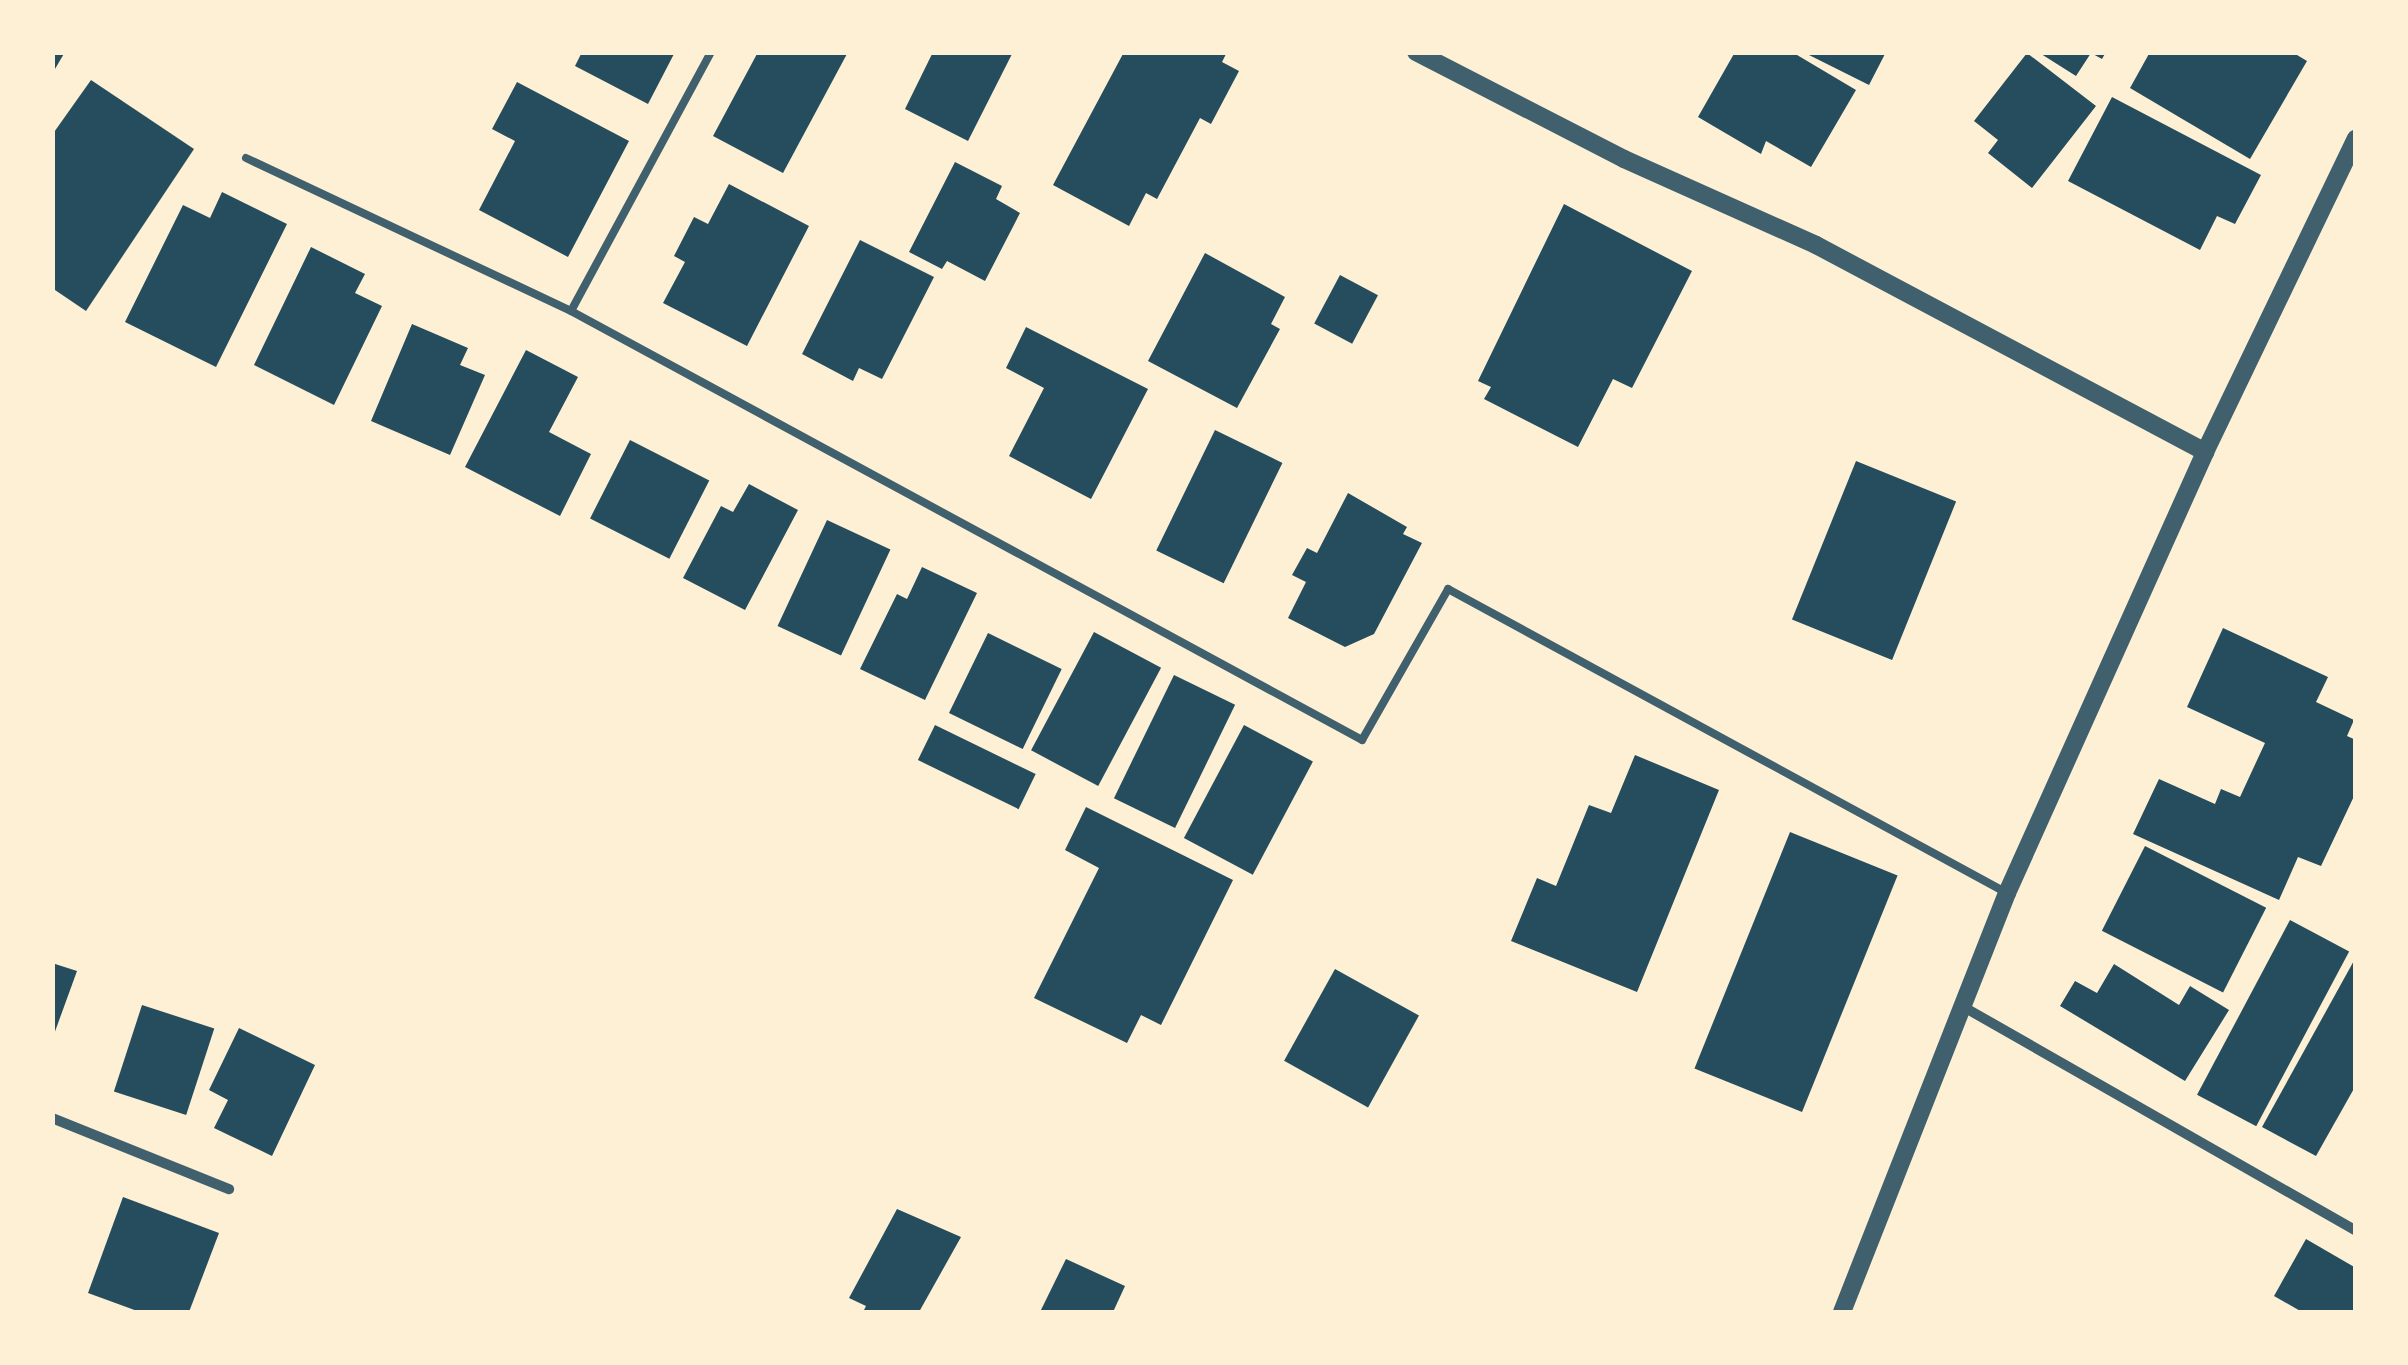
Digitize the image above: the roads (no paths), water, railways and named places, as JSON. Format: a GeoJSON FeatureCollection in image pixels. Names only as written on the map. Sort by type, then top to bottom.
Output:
{"type":"FeatureCollection","features":[{"type":"Feature","properties":{"kind":"street"},"geometry":{"type":"LineString","coordinates":[[1416,52],[1624,159],[1816,244],[2204,452]]}},
{"type":"Feature","properties":{"kind":"street"},"geometry":{"type":"LineString","coordinates":[[1842,1312],[2007,893],[2204,452],[2356,138]]}},
{"type":"Feature","properties":{"kind":"street"},"geometry":{"type":"LineString","coordinates":[[1962,1006],[2356,1230]]}},
{"type":"Feature","properties":{"kind":"street"},"geometry":{"type":"LineString","coordinates":[[52,1118],[229,1189]]}},
{"type":"Feature","properties":{"kind":"lane"},"geometry":{"type":"LineString","coordinates":[[572,311],[711,52]]}},
{"type":"Feature","properties":{"kind":"lane"},"geometry":{"type":"LineString","coordinates":[[246,158],[572,311],[1362,740],[1448,589],[2007,893]]}}]}
